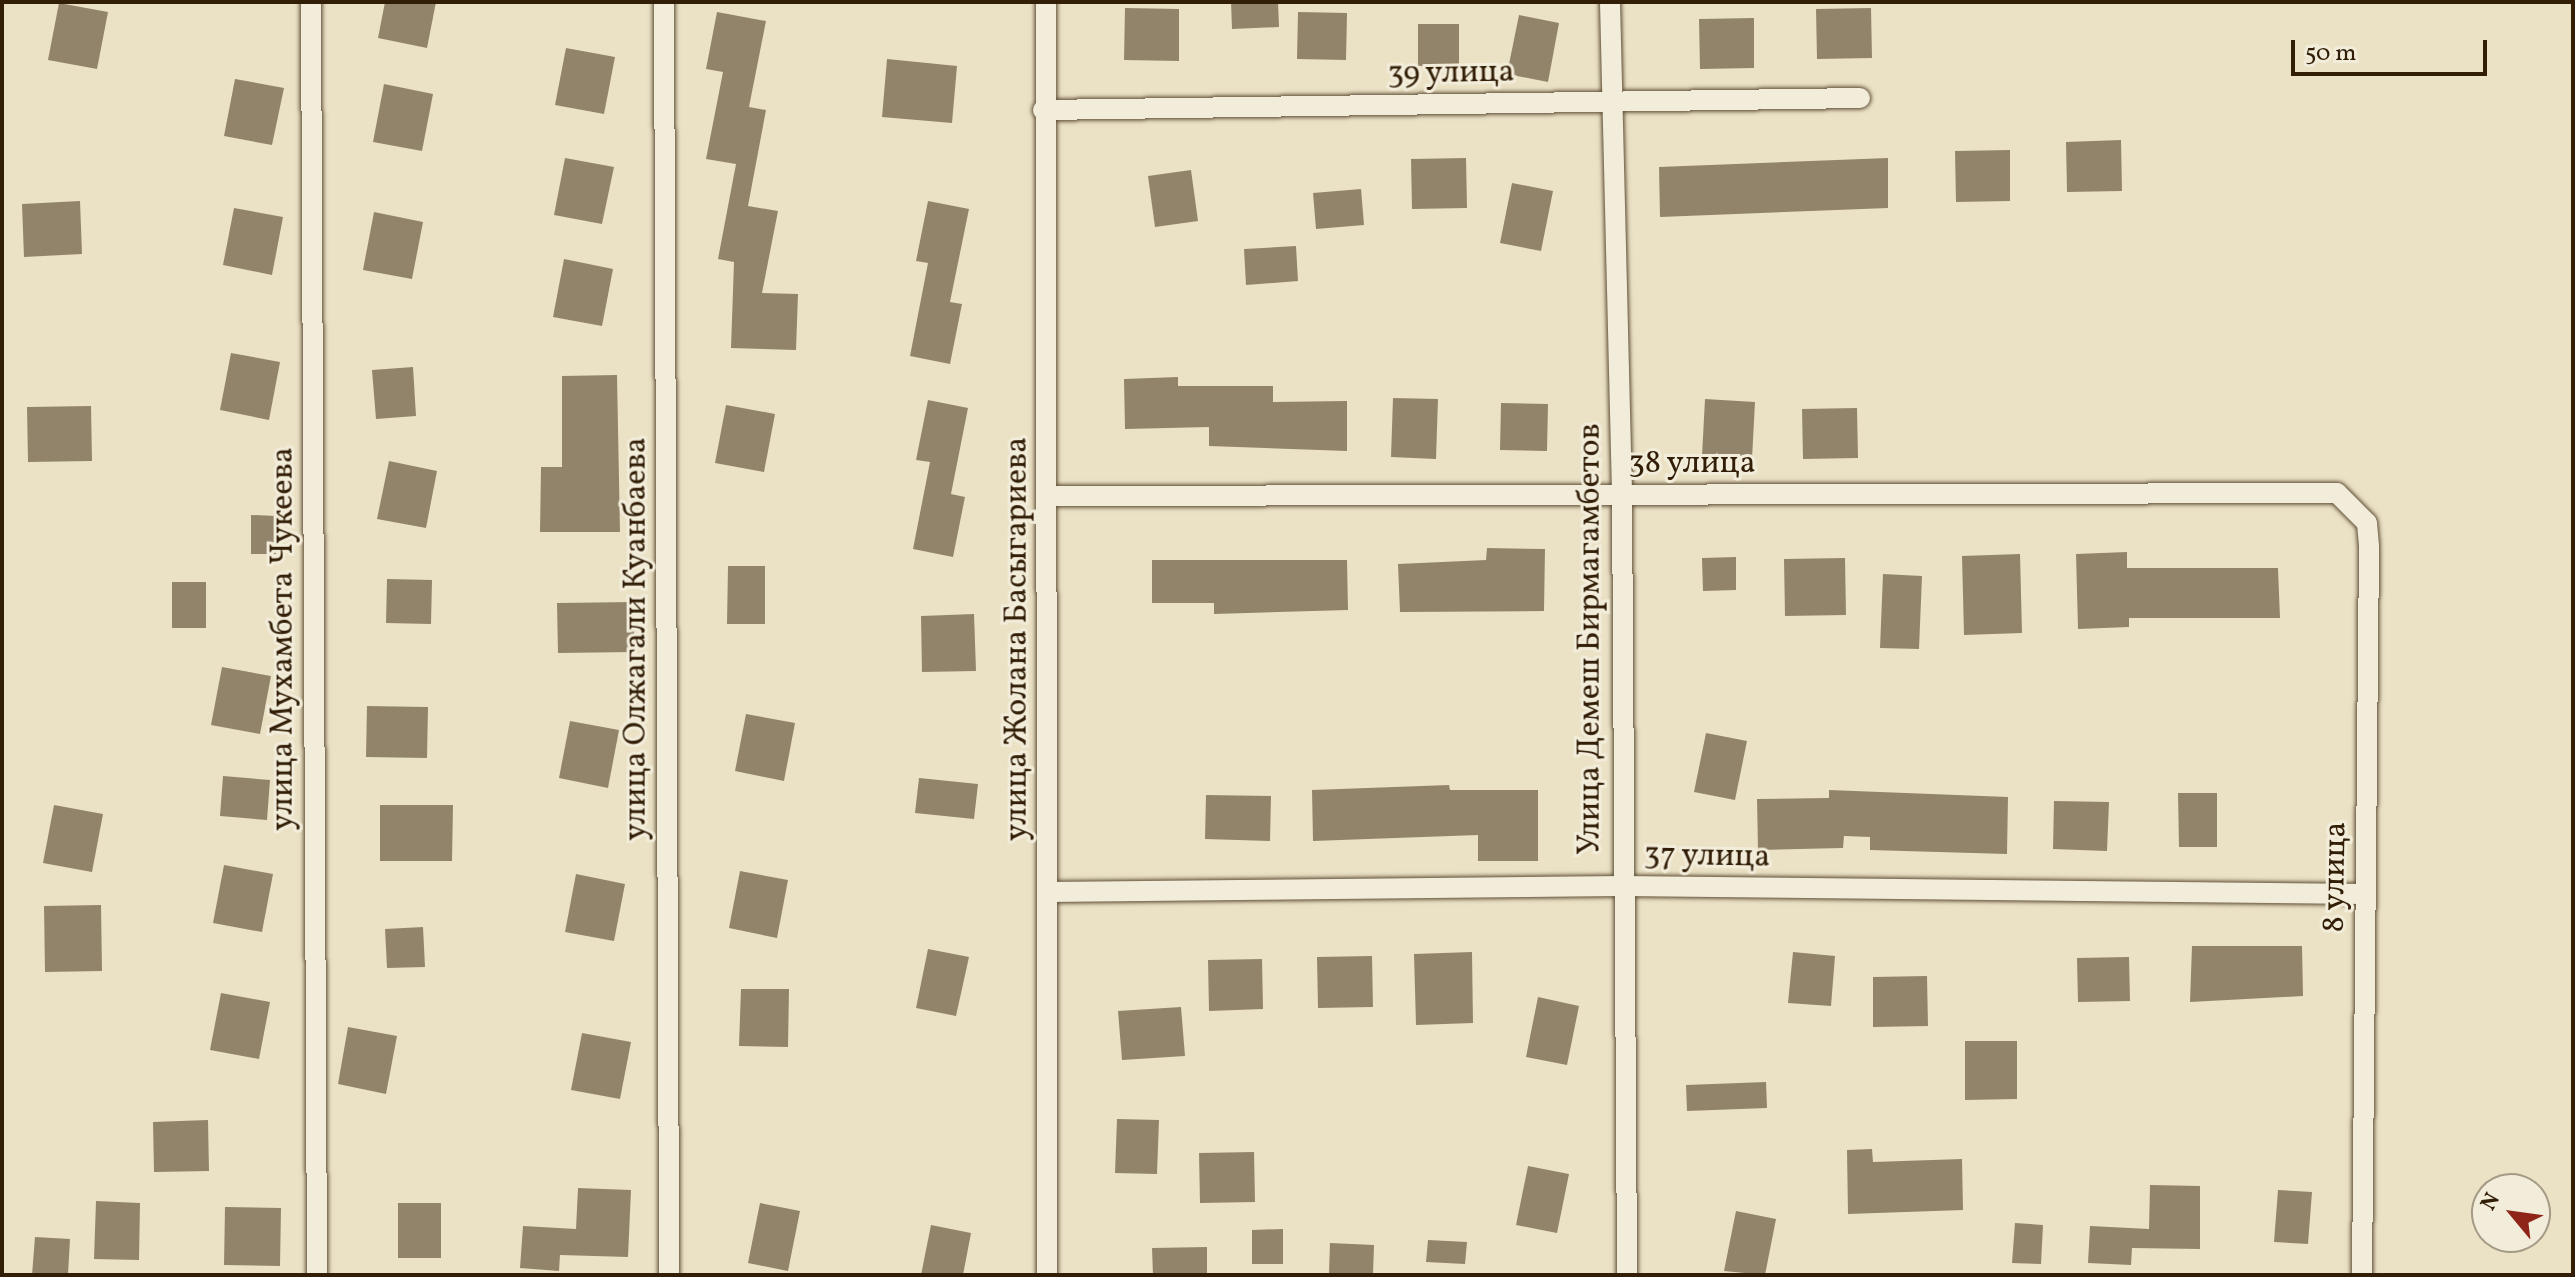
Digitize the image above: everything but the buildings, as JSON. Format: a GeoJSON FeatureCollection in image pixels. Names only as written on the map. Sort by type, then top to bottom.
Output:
{"type":"FeatureCollection","features":[{"type":"Feature","properties":{"kind":"street","name":"улица Мухамбета Чукеева"},"geometry":{"type":"LineString","coordinates":[[311,2],[317,1275]]}},
{"type":"Feature","properties":{"kind":"street","name":"улица Олжагали Куанбаева"},"geometry":{"type":"LineString","coordinates":[[664,2],[669,1275]]}},
{"type":"Feature","properties":{"kind":"street","name":"улица Жолана Басыгариева"},"geometry":{"type":"LineString","coordinates":[[1046,2],[1043,110],[1048,496],[1047,1275]]}},
{"type":"Feature","properties":{"kind":"street","name":"Улица Демеш Бирмагамбетов"},"geometry":{"type":"LineString","coordinates":[[1610,2],[1622,494],[1622,886],[1627,1275]]}},
{"type":"Feature","properties":{"kind":"street","name":"39 улица"},"geometry":{"type":"LineString","coordinates":[[1043,110],[1860,98]]}},
{"type":"Feature","properties":{"kind":"street","name":"38 улица"},"geometry":{"type":"LineString","coordinates":[[1048,496],[2337,493]]}},
{"type":"Feature","properties":{"kind":"street","name":"8 улица"},"geometry":{"type":"LineString","coordinates":[[2337,493],[2367,523],[2369,547],[2362,1275]]}},
{"type":"Feature","properties":{"kind":"street","name":"37 улица"},"geometry":{"type":"LineString","coordinates":[[1049,892],[1622,886],[2365,894]]}}]}
